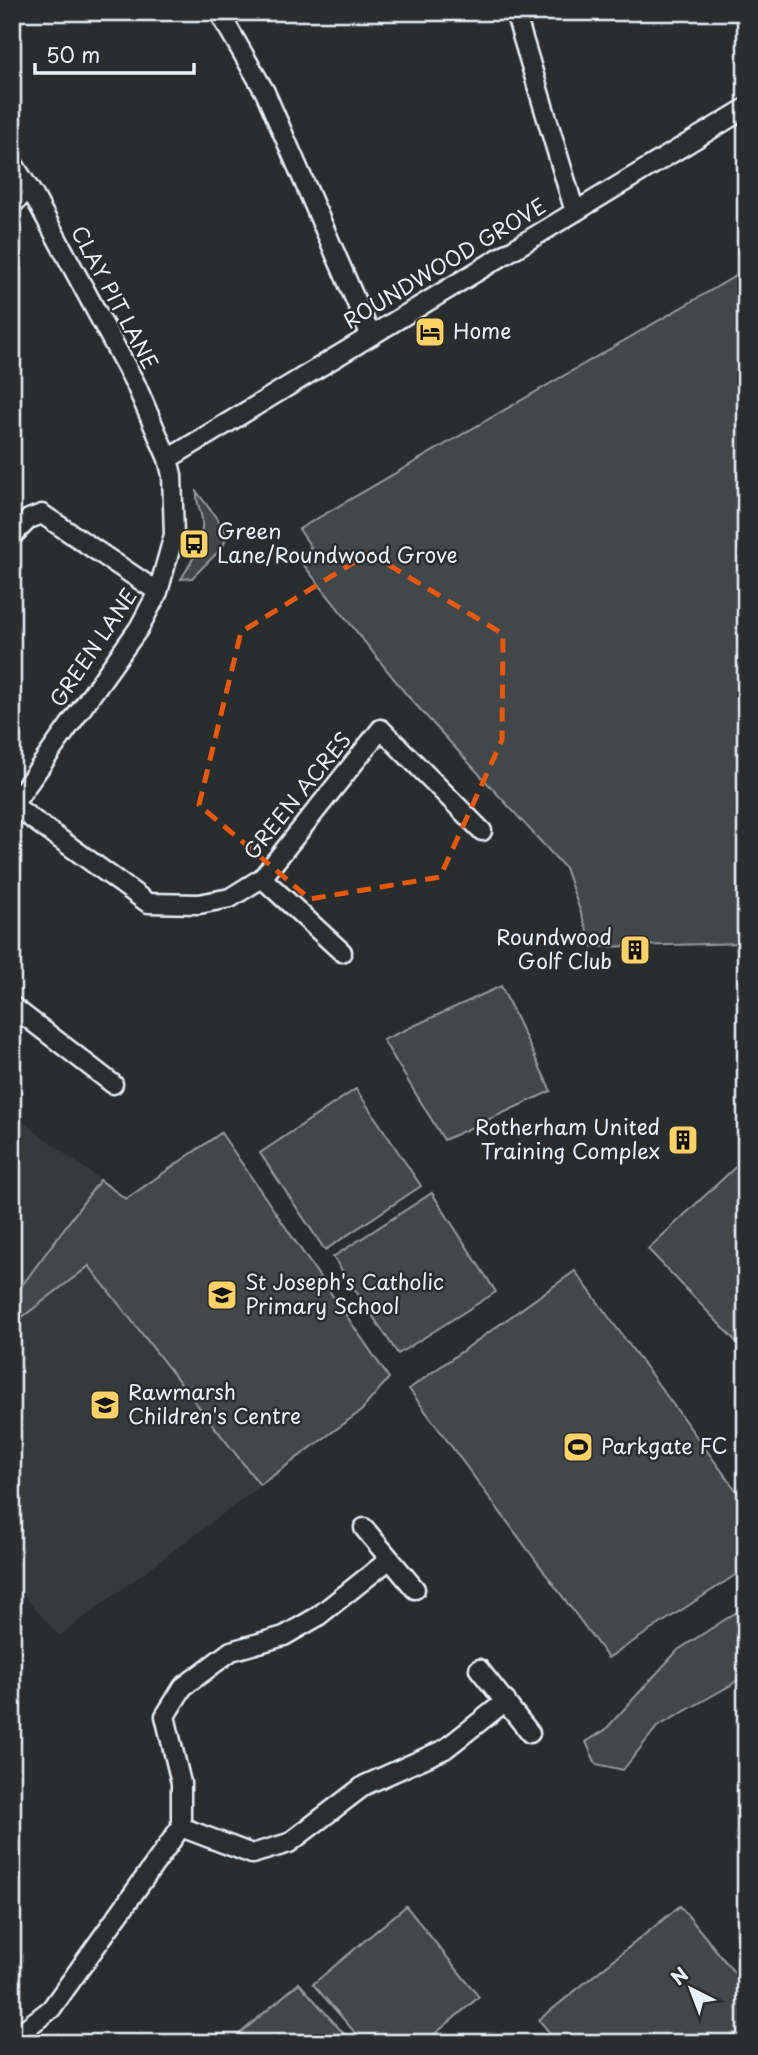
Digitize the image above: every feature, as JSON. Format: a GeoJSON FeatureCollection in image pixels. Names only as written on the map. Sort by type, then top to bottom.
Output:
{"type":"FeatureCollection","features":[{"type":"Feature","properties":{"kind":"street"},"geometry":{"type":"LineString","coordinates":[[219,12],[265,92],[371,336]]}},
{"type":"Feature","properties":{"kind":"street"},"geometry":{"type":"LineString","coordinates":[[515,12],[575,212]]}},
{"type":"Feature","properties":{"kind":"street","name":"ROUNDWOOD GROVE"},"geometry":{"type":"LineString","coordinates":[[168,459],[746,108]]}},
{"type":"Feature","properties":{"kind":"street","name":"CLAY PIT LANE"},"geometry":{"type":"LineString","coordinates":[[12,162],[136,384],[168,459]]}},
{"type":"Feature","properties":{"kind":"street"},"geometry":{"type":"LineString","coordinates":[[12,205],[29,189]]}},
{"type":"Feature","properties":{"kind":"street","name":"GREEN LANE"},"geometry":{"type":"LineString","coordinates":[[13,806],[139,628],[158,592],[174,535],[172,475],[168,459]]}},
{"type":"Feature","properties":{"kind":"street"},"geometry":{"type":"LineString","coordinates":[[12,536],[29,519],[42,514],[158,592]]}},
{"type":"Feature","properties":{"kind":"street","name":"GREEN ACRES"},"geometry":{"type":"LineString","coordinates":[[13,806],[148,903],[199,904],[230,898],[262,878],[381,729],[482,831]]}},
{"type":"Feature","properties":{"kind":"street"},"geometry":{"type":"LineString","coordinates":[[262,878],[342,952]]}},
{"type":"Feature","properties":{"kind":"street"},"geometry":{"type":"LineString","coordinates":[[12,1006],[113,1084]]}},
{"type":"Feature","properties":{"kind":"street"},"geometry":{"type":"LineString","coordinates":[[364,1528],[415,1589]]}},
{"type":"Feature","properties":{"kind":"street"},"geometry":{"type":"LineString","coordinates":[[12,2039],[51,2009],[181,1827],[181,1783],[165,1716],[183,1687],[231,1651],[284,1636],[317,1617],[390,1559]]}},
{"type":"Feature","properties":{"kind":"street"},"geometry":{"type":"LineString","coordinates":[[479,1669],[530,1732]]}},
{"type":"Feature","properties":{"kind":"street"},"geometry":{"type":"LineString","coordinates":[[181,1827],[252,1854],[289,1843],[365,1785],[445,1749],[506,1701]]}},
{"type":"Feature","properties":{"kind":"highlighted area"},"geometry":{"type":"Polygon","coordinates":[[[369,553],[503,634],[502,740],[440,877],[310,899],[199,805],[241,632],[369,553]]]}},
{"type":"Feature","properties":{"kind":"shaded area","name":"Roundwood Golf Club"},"geometry":{"type":"Polygon","coordinates":[[[746,270],[746,943],[593,947],[565,868],[406,694],[299,559],[311,547],[299,529],[746,270]]]}},
{"type":"Feature","properties":{"kind":"shaded area"},"geometry":{"type":"Polygon","coordinates":[[[197,492],[224,528],[226,538],[223,547],[192,578],[181,579],[193,559],[201,536],[202,520],[197,492]]]}},
{"type":"Feature","properties":{"kind":"shaded area"},"geometry":{"type":"Polygon","coordinates":[[[501,986],[551,1091],[444,1140],[383,1040],[501,986]]]}},
{"type":"Feature","properties":{"kind":"shaded area"},"geometry":{"type":"Polygon","coordinates":[[[356,1089],[421,1186],[325,1250],[260,1153],[356,1089]]]}},
{"type":"Feature","properties":{"kind":"shaded area"},"geometry":{"type":"Polygon","coordinates":[[[12,1114],[126,1199],[221,1133],[389,1378],[361,1411],[59,1636],[12,1582],[12,1114]]]}},
{"type":"Feature","properties":{"kind":"shaded area","name":"St Joseph's Catholic Primary School"},"geometry":{"type":"Polygon","coordinates":[[[221,1133],[389,1378],[361,1411],[260,1485],[89,1266],[12,1325],[12,1299],[100,1180],[126,1199],[221,1133]]]}},
{"type":"Feature","properties":{"kind":"shaded area"},"geometry":{"type":"Polygon","coordinates":[[[746,1157],[746,1352],[648,1249],[746,1157]]]}},
{"type":"Feature","properties":{"kind":"shaded area"},"geometry":{"type":"Polygon","coordinates":[[[432,1193],[496,1292],[398,1354],[333,1257],[432,1193]]]}},
{"type":"Feature","properties":{"kind":"shaded area","name":"Parkgate FC"},"geometry":{"type":"Polygon","coordinates":[[[575,1271],[746,1504],[746,1568],[608,1658],[409,1389],[575,1271]]]}},
{"type":"Feature","properties":{"kind":"shaded area"},"geometry":{"type":"Polygon","coordinates":[[[746,1606],[746,1673],[731,1685],[657,1727],[623,1770],[596,1764],[586,1742],[605,1730],[678,1650],[746,1606]]]}},
{"type":"Feature","properties":{"kind":"shaded area"},"geometry":{"type":"Polygon","coordinates":[[[406,1906],[479,1997],[424,2043],[364,2043],[313,1984],[406,1906]]]}},
{"type":"Feature","properties":{"kind":"shaded area"},"geometry":{"type":"Polygon","coordinates":[[[680,1906],[746,1987],[746,2043],[558,2043],[539,2020],[680,1906]]]}},
{"type":"Feature","properties":{"kind":"shaded area"},"geometry":{"type":"Polygon","coordinates":[[[299,1983],[352,2043],[229,2043],[299,1983]]]}},
{"type":"Feature","properties":{"kind":"place","name":"Home"},"geometry":{"type":"Point","coordinates":[430,332]}},
{"type":"Feature","properties":{"kind":"place","name":"Green Lane/Roundwood Grove"},"geometry":{"type":"Point","coordinates":[194,544]}},
{"type":"Feature","properties":{"kind":"place","name":"Roundwood Golf Club"},"geometry":{"type":"Point","coordinates":[635,950]}},
{"type":"Feature","properties":{"kind":"place","name":"Rotherham United Training Complex"},"geometry":{"type":"Point","coordinates":[683,1140]}},
{"type":"Feature","properties":{"kind":"place","name":"St Joseph's Catholic Primary School"},"geometry":{"type":"Point","coordinates":[222,1295]}},
{"type":"Feature","properties":{"kind":"place","name":"Rawmarsh Children's Centre"},"geometry":{"type":"Point","coordinates":[105,1405]}},
{"type":"Feature","properties":{"kind":"place","name":"Parkgate FC"},"geometry":{"type":"Point","coordinates":[578,1447]}}]}
